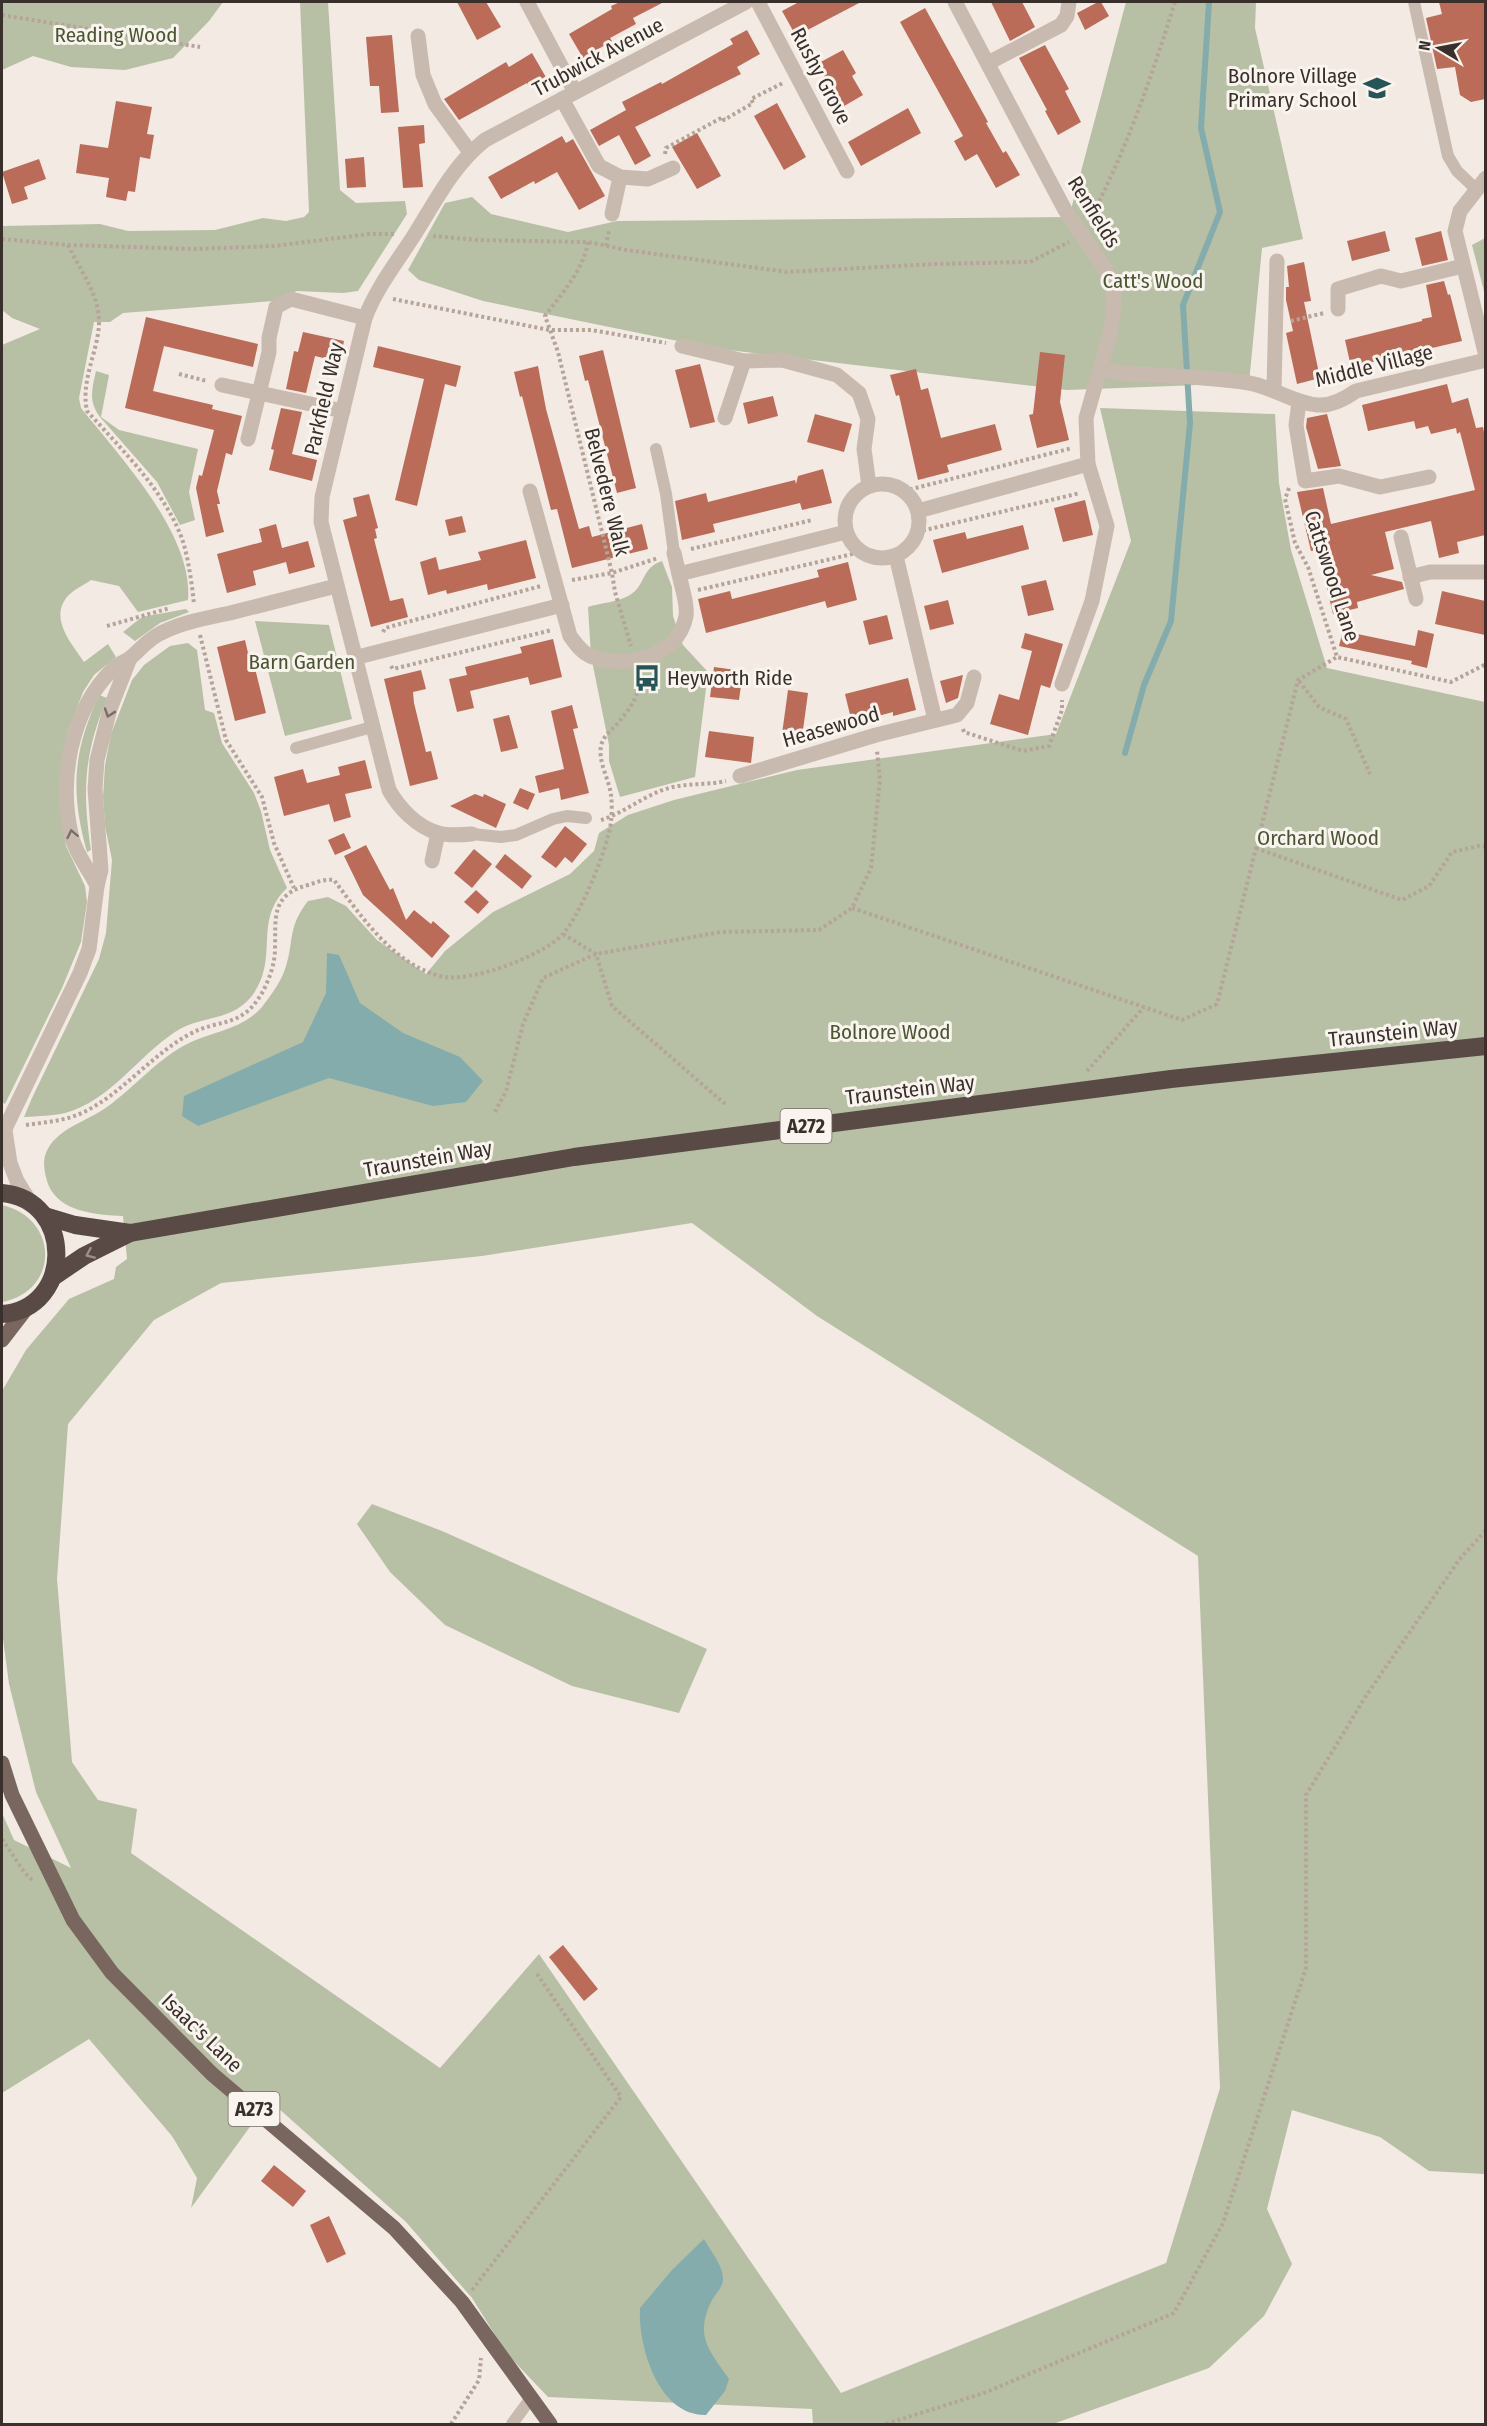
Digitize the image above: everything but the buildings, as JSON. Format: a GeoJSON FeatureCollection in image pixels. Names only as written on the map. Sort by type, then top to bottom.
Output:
{"type":"FeatureCollection","features":[{"type":"Feature","properties":{"kind":"highway","name":"Traunstein Way"},"geometry":{"type":"LineString","coordinates":[[52,1277],[84,1256],[130,1233],[586,1155],[1171,1079],[1485,1046]]}},
{"type":"Feature","properties":{"kind":"highway"},"geometry":{"type":"LineString","coordinates":[[2,1193],[12,1194],[30,1202],[45,1216],[53,1230],[57,1245],[57,1262],[43,1293],[29,1305],[2,1314]]}},
{"type":"Feature","properties":{"kind":"highway","name":"Traunstein Way"},"geometry":{"type":"LineString","coordinates":[[45,1216],[75,1225],[130,1233]]}},
{"type":"Feature","properties":{"kind":"main road"},"geometry":{"type":"LineString","coordinates":[[2,1340],[29,1305]]}},
{"type":"Feature","properties":{"kind":"main road","name":"Isaac's Lane"},"geometry":{"type":"LineString","coordinates":[[2,1763],[12,1795],[73,1920],[112,1973],[212,2074],[394,2228],[462,2302],[550,2424]]}},
{"type":"Feature","properties":{"kind":"street"},"geometry":{"type":"LineString","coordinates":[[527,2],[598,166],[620,177],[648,180],[668,170]]}},
{"type":"Feature","properties":{"kind":"street","name":"Trubwick Avenue"},"geometry":{"type":"LineString","coordinates":[[415,234],[438,196],[470,152],[485,140],[746,2]]}},
{"type":"Feature","properties":{"kind":"street","name":"Rushy Grove"},"geometry":{"type":"LineString","coordinates":[[758,2],[847,171]]}},
{"type":"Feature","properties":{"kind":"street","name":"Renfields"},"geometry":{"type":"LineString","coordinates":[[955,2],[1065,210],[1105,268],[1114,288],[1109,337],[1086,418],[1088,464],[1107,526],[1092,602],[1062,684]]}},
{"type":"Feature","properties":{"kind":"street"},"geometry":{"type":"LineString","coordinates":[[988,63],[1061,25],[1067,16],[1069,2]]}},
{"type":"Feature","properties":{"kind":"street"},"geometry":{"type":"LineString","coordinates":[[418,36],[423,75],[435,104],[470,152]]}},
{"type":"Feature","properties":{"kind":"street"},"geometry":{"type":"LineString","coordinates":[[612,214],[620,177]]}},
{"type":"Feature","properties":{"kind":"street"},"geometry":{"type":"LineString","coordinates":[[1481,184],[1460,211],[1455,231],[1485,358]]}},
{"type":"Feature","properties":{"kind":"street","name":"Parkfield Way"},"geometry":{"type":"LineString","coordinates":[[415,234],[376,295],[365,318],[320,508],[322,531],[384,775],[395,801],[407,814],[438,833]]}},
{"type":"Feature","properties":{"kind":"street"},"geometry":{"type":"LineString","coordinates":[[1274,389],[1276,261]]}},
{"type":"Feature","properties":{"kind":"street"},"geometry":{"type":"LineString","coordinates":[[1338,309],[1338,290],[1381,276],[1401,281],[1463,266]]}},
{"type":"Feature","properties":{"kind":"street"},"geometry":{"type":"LineString","coordinates":[[248,439],[276,307],[291,299],[365,318]]}},
{"type":"Feature","properties":{"kind":"street"},"geometry":{"type":"LineString","coordinates":[[682,346],[744,361],[782,360],[837,375],[859,393],[868,418],[864,448],[869,486]]}},
{"type":"Feature","properties":{"kind":"street","name":"Middle Village"},"geometry":{"type":"LineString","coordinates":[[1100,368],[1120,373],[1249,383],[1274,389],[1299,402],[1321,405],[1346,398],[1356,392],[1485,358]]}},
{"type":"Feature","properties":{"kind":"street"},"geometry":{"type":"LineString","coordinates":[[725,418],[744,361]]}},
{"type":"Feature","properties":{"kind":"street"},"geometry":{"type":"LineString","coordinates":[[222,385],[343,411]]}},
{"type":"Feature","properties":{"kind":"street","name":"Cattswood Lane"},"geometry":{"type":"LineString","coordinates":[[1299,402],[1296,425],[1305,481]]}},
{"type":"Feature","properties":{"kind":"street"},"geometry":{"type":"LineString","coordinates":[[918,511],[1088,464]]}},
{"type":"Feature","properties":{"kind":"street"},"geometry":{"type":"LineString","coordinates":[[1305,481],[1339,476],[1380,487],[1430,477]]}},
{"type":"Feature","properties":{"kind":"street"},"geometry":{"type":"LineString","coordinates":[[881,484],[894,486],[904,491],[918,511],[919,522],[913,542],[896,556],[878,558],[861,552],[852,544],[846,532],[845,513],[851,499],[859,491],[869,486],[881,484]]}},
{"type":"Feature","properties":{"kind":"street"},"geometry":{"type":"LineString","coordinates":[[530,491],[570,636],[579,649],[591,656],[635,661],[653,657],[675,639],[686,616],[674,553]]}},
{"type":"Feature","properties":{"kind":"street"},"geometry":{"type":"LineString","coordinates":[[679,574],[846,532]]}},
{"type":"Feature","properties":{"kind":"street"},"geometry":{"type":"LineString","coordinates":[[1401,537],[1416,599]]}},
{"type":"Feature","properties":{"kind":"street"},"geometry":{"type":"LineString","coordinates":[[896,556],[935,720]]}},
{"type":"Feature","properties":{"kind":"street"},"geometry":{"type":"LineString","coordinates":[[1410,577],[1430,572],[1485,572]]}},
{"type":"Feature","properties":{"kind":"street"},"geometry":{"type":"LineString","coordinates":[[97,886],[77,853],[72,838],[67,794],[68,767],[73,742],[83,710],[101,683],[115,667],[130,658],[160,633],[187,623],[336,586]]}},
{"type":"Feature","properties":{"kind":"street"},"geometry":{"type":"LineString","coordinates":[[354,658],[562,604]]}},
{"type":"Feature","properties":{"kind":"street"},"geometry":{"type":"LineString","coordinates":[[30,1202],[17,1181],[10,1163],[9,1130],[89,949],[101,870],[95,789],[97,760],[110,709],[130,658]]}},
{"type":"Feature","properties":{"kind":"street"},"geometry":{"type":"LineString","coordinates":[[957,715],[967,702],[974,677]]}},
{"type":"Feature","properties":{"kind":"street","name":"Heasewood"},"geometry":{"type":"LineString","coordinates":[[740,776],[876,735],[957,715]]}},
{"type":"Feature","properties":{"kind":"street"},"geometry":{"type":"LineString","coordinates":[[432,861],[438,833],[472,834]]}},
{"type":"Feature","properties":{"kind":"lane"},"geometry":{"type":"LineString","coordinates":[[1414,2],[1448,156],[1457,171],[1481,184]]}},
{"type":"Feature","properties":{"kind":"lane"},"geometry":{"type":"LineString","coordinates":[[656,450],[666,494],[674,553]]}},
{"type":"Feature","properties":{"kind":"lane"},"geometry":{"type":"LineString","coordinates":[[296,748],[372,727]]}},
{"type":"Feature","properties":{"kind":"lane"},"geometry":{"type":"LineString","coordinates":[[472,834],[501,837],[516,835],[553,819],[567,816],[586,818]]}},
{"type":"Feature","properties":{"kind":"lane"},"geometry":{"type":"LineString","coordinates":[[512,2424],[531,2398]]}},
{"type":"Feature","properties":{"kind":"path"},"geometry":{"type":"LineString","coordinates":[[2,239],[68,245],[206,248],[274,246],[369,234],[415,234],[477,240],[588,242],[626,250],[787,272],[934,264],[1030,262],[1082,234],[1102,196],[1148,83],[1175,2]]}},
{"type":"Feature","properties":{"kind":"path"},"geometry":{"type":"LineString","coordinates":[[2,15],[200,47]]}},
{"type":"Feature","properties":{"kind":"path"},"geometry":{"type":"LineString","coordinates":[[668,170],[666,148],[723,117],[724,120],[753,103],[751,99],[797,75]]}},
{"type":"Feature","properties":{"kind":"path"},"geometry":{"type":"LineString","coordinates":[[549,330],[545,316],[586,257],[588,242]]}},
{"type":"Feature","properties":{"kind":"path"},"geometry":{"type":"LineString","coordinates":[[68,245],[96,300],[99,320],[84,398],[87,411],[150,481],[174,522],[184,544],[196,613]]}},
{"type":"Feature","properties":{"kind":"path"},"geometry":{"type":"LineString","coordinates":[[376,295],[549,330],[591,330],[682,346]]}},
{"type":"Feature","properties":{"kind":"path"},"geometry":{"type":"LineString","coordinates":[[1275,325],[1338,309]]}},
{"type":"Feature","properties":{"kind":"path","name":"Belvedere Walk"},"geometry":{"type":"LineString","coordinates":[[549,330],[558,352],[640,687],[635,699],[602,744],[601,757],[611,794],[611,816],[597,871],[563,934]]}},
{"type":"Feature","properties":{"kind":"path"},"geometry":{"type":"LineString","coordinates":[[179,374],[222,385]]}},
{"type":"Feature","properties":{"kind":"path"},"geometry":{"type":"LineString","coordinates":[[904,491],[1087,444]]}},
{"type":"Feature","properties":{"kind":"path","name":"Cattswood Lane"},"geometry":{"type":"LineString","coordinates":[[1305,481],[1290,485],[1285,499],[1295,543],[1308,567],[1337,657],[1451,682],[1485,664]]}},
{"type":"Feature","properties":{"kind":"path"},"geometry":{"type":"LineString","coordinates":[[917,532],[1096,489]]}},
{"type":"Feature","properties":{"kind":"path"},"geometry":{"type":"LineString","coordinates":[[377,651],[385,628],[555,583],[612,573],[674,553],[845,513]]}},
{"type":"Feature","properties":{"kind":"path"},"geometry":{"type":"LineString","coordinates":[[683,594],[861,552]]}},
{"type":"Feature","properties":{"kind":"path"},"geometry":{"type":"LineString","coordinates":[[185,604],[194,602]]}},
{"type":"Feature","properties":{"kind":"path"},"geometry":{"type":"LineString","coordinates":[[107,626],[176,607]]}},
{"type":"Feature","properties":{"kind":"path"},"geometry":{"type":"LineString","coordinates":[[199,629],[226,740],[262,797],[274,843],[294,888]]}},
{"type":"Feature","properties":{"kind":"path"},"geometry":{"type":"LineString","coordinates":[[852,908],[1182,1020],[1217,1004],[1298,680],[1337,657]]}},
{"type":"Feature","properties":{"kind":"path"},"geometry":{"type":"LineString","coordinates":[[1298,680],[1319,706],[1346,719],[1370,774]]}},
{"type":"Feature","properties":{"kind":"path"},"geometry":{"type":"LineString","coordinates":[[957,715],[964,732],[1023,751],[1049,746],[1062,710],[1062,684]]}},
{"type":"Feature","properties":{"kind":"path"},"geometry":{"type":"LineString","coordinates":[[495,1112],[506,1091],[523,1024],[543,978],[596,954],[721,932],[819,930],[852,908],[871,868],[880,779],[876,735]]}},
{"type":"Feature","properties":{"kind":"path"},"geometry":{"type":"LineString","coordinates":[[611,816],[662,790],[685,783],[707,785],[740,776]]}},
{"type":"Feature","properties":{"kind":"path"},"geometry":{"type":"LineString","coordinates":[[1256,848],[1402,900],[1430,886],[1452,852],[1479,846],[1485,847]]}},
{"type":"Feature","properties":{"kind":"path"},"geometry":{"type":"LineString","coordinates":[[9,1130],[66,1120],[86,1112],[155,1057],[191,1033],[225,1024],[248,1012],[262,993],[272,971],[275,950],[275,916],[280,903],[294,888],[326,879],[334,880],[379,939],[421,969],[441,977],[465,978],[489,972],[550,944],[563,934],[596,954],[612,1006],[725,1104]]}},
{"type":"Feature","properties":{"kind":"path"},"geometry":{"type":"LineString","coordinates":[[1084,1074],[1144,1007]]}},
{"type":"Feature","properties":{"kind":"path"},"geometry":{"type":"LineString","coordinates":[[886,2424],[984,2393],[1174,2313],[1223,2223],[1306,1968],[1306,1795],[1364,1699],[1459,1560],[1485,1530]]}},
{"type":"Feature","properties":{"kind":"path"},"geometry":{"type":"LineString","coordinates":[[462,2302],[621,2097],[537,1974]]}},
{"type":"Feature","properties":{"kind":"path"},"geometry":{"type":"LineString","coordinates":[[451,2424],[479,2380],[482,2357]]}},
{"type":"Feature","properties":{"kind":"green space","name":"Reading Wood"},"geometry":{"type":"Polygon","coordinates":[[[2,2],[223,2],[209,21],[173,58],[125,70],[71,67],[33,56],[2,70],[2,2]]]}},
{"type":"Feature","properties":{"kind":"green space"},"geometry":{"type":"Polygon","coordinates":[[[300,2],[328,2],[340,190],[356,203],[405,201],[407,214],[358,291],[343,293],[296,291],[287,300],[123,313],[110,322],[94,322],[79,398],[81,408],[134,473],[167,524],[179,549],[187,575],[188,600],[138,612],[119,586],[91,580],[69,594],[62,605],[60,614],[64,631],[84,662],[108,644],[116,657],[94,675],[83,692],[68,731],[61,766],[59,791],[66,846],[85,886],[87,902],[81,942],[62,988],[5,1104],[2,1102],[2,345],[40,329],[12,318],[2,310],[2,226],[100,224],[128,231],[215,230],[263,218],[286,221],[304,217],[309,212],[300,2]]]}},
{"type":"Feature","properties":{"kind":"green space","name":"Catt's Wood"},"geometry":{"type":"Polygon","coordinates":[[[1126,2],[1256,2],[1255,28],[1303,239],[1262,248],[1249,383],[1067,390],[712,348],[483,301],[419,280],[408,270],[445,203],[472,197],[491,214],[568,232],[617,221],[1069,217],[1126,2]]]}},
{"type":"Feature","properties":{"kind":"green space"},"geometry":{"type":"Polygon","coordinates":[[[1485,238],[1485,295],[1472,245],[1485,238]]]}},
{"type":"Feature","properties":{"kind":"green space"},"geometry":{"type":"Polygon","coordinates":[[[96,371],[109,375],[101,417],[119,430],[198,449],[189,492],[195,520],[180,525],[157,482],[100,417],[96,411],[92,400],[92,389],[96,371]]]}},
{"type":"Feature","properties":{"kind":"green space"},"geometry":{"type":"Polygon","coordinates":[[[1100,408],[1275,414],[1279,483],[1291,550],[1327,668],[1485,702],[1485,2174],[1429,2171],[1380,2137],[1292,2110],[1267,2209],[1292,2264],[1264,2316],[1209,2368],[1053,2424],[813,2424],[812,2409],[548,2397],[507,2354],[472,2298],[406,2222],[268,2099],[191,2208],[197,2178],[172,2136],[89,2039],[2,2093],[2,1813],[14,1840],[71,1868],[36,1792],[9,1684],[2,1631],[2,1391],[26,1350],[69,1299],[114,1279],[116,1267],[127,1259],[123,1216],[90,1213],[61,1201],[48,1184],[44,1160],[50,1145],[64,1132],[107,1107],[178,1049],[237,1025],[262,1007],[282,976],[294,928],[308,901],[328,897],[346,906],[377,940],[426,974],[445,951],[493,912],[570,874],[594,851],[599,833],[628,815],[674,800],[797,770],[1056,734],[1131,541],[1100,408]],[[692,1223],[482,1256],[221,1283],[154,1320],[68,1424],[57,1579],[72,1762],[98,1800],[137,1809],[131,1853],[440,2068],[539,1954],[841,2393],[1166,2263],[1220,2088],[1198,1556],[817,1316],[692,1223]]]}},
{"type":"Feature","properties":{"kind":"green space"},"geometry":{"type":"Polygon","coordinates":[[[662,561],[672,587],[673,616],[683,645],[708,672],[695,777],[620,797],[609,761],[609,745],[591,656],[588,607],[630,595],[639,586],[650,568],[662,561]]]}},
{"type":"Feature","properties":{"kind":"green space"},"geometry":{"type":"Polygon","coordinates":[[[186,609],[189,612],[160,623],[135,641],[123,632],[142,617],[186,609]]]}},
{"type":"Feature","properties":{"kind":"green space","name":"Barn Garden"},"geometry":{"type":"Polygon","coordinates":[[[255,621],[329,625],[352,719],[285,736],[255,621]]]}},
{"type":"Feature","properties":{"kind":"green space"},"geometry":{"type":"Polygon","coordinates":[[[188,643],[197,650],[205,710],[214,713],[222,743],[254,793],[261,811],[270,850],[287,888],[277,900],[271,913],[265,965],[261,979],[246,1003],[227,1014],[185,1026],[175,1032],[96,1099],[65,1113],[24,1117],[99,959],[106,933],[112,860],[105,826],[103,797],[105,765],[111,734],[132,680],[144,665],[170,646],[188,643]]]}},
{"type":"Feature","properties":{"kind":"green space"},"geometry":{"type":"Polygon","coordinates":[[[99,695],[107,698],[89,755],[86,809],[91,850],[87,852],[78,810],[77,772],[84,735],[99,695]]]}},
{"type":"Feature","properties":{"kind":"green space"},"geometry":{"type":"Polygon","coordinates":[[[2,1205],[21,1212],[34,1224],[42,1239],[45,1254],[43,1270],[34,1284],[21,1295],[2,1302],[2,1205]]]}},
{"type":"Feature","properties":{"kind":"green space"},"geometry":{"type":"Polygon","coordinates":[[[372,1504],[442,1531],[707,1649],[679,1713],[572,1686],[445,1625],[390,1572],[357,1524],[372,1504]]]}},
{"type":"Feature","properties":{"kind":"water"},"geometry":{"type":"Polygon","coordinates":[[[327,953],[339,955],[360,1003],[403,1033],[460,1057],[483,1081],[466,1102],[433,1106],[329,1078],[198,1126],[182,1116],[184,1096],[303,1042],[326,993],[327,953]]]}},
{"type":"Feature","properties":{"kind":"water"},"geometry":{"type":"Polygon","coordinates":[[[704,2239],[718,2262],[723,2281],[706,2315],[704,2335],[711,2352],[729,2379],[725,2391],[706,2415],[689,2412],[675,2404],[663,2392],[647,2359],[640,2324],[640,2308],[672,2270],[704,2239]]]}},
{"type":"Feature","properties":{"kind":"waterway"},"geometry":{"type":"LineString","coordinates":[[1125,753],[1144,685],[1171,621],[1190,423],[1183,305],[1220,212],[1201,128],[1209,2]]}},
{"type":"Feature","properties":{"kind":"place","name":"Bolnore Village Primary School"},"geometry":{"type":"Point","coordinates":[1377,88]}},
{"type":"Feature","properties":{"kind":"place","name":"Heyworth Ride"},"geometry":{"type":"Point","coordinates":[647,678]}},
{"type":"Feature","properties":{"kind":"park label","name":"Orchard Wood"},"geometry":{"type":"Point","coordinates":[1318,838]}},
{"type":"Feature","properties":{"kind":"park label","name":"Bolnore Wood"},"geometry":{"type":"Point","coordinates":[890,1032]}}]}
